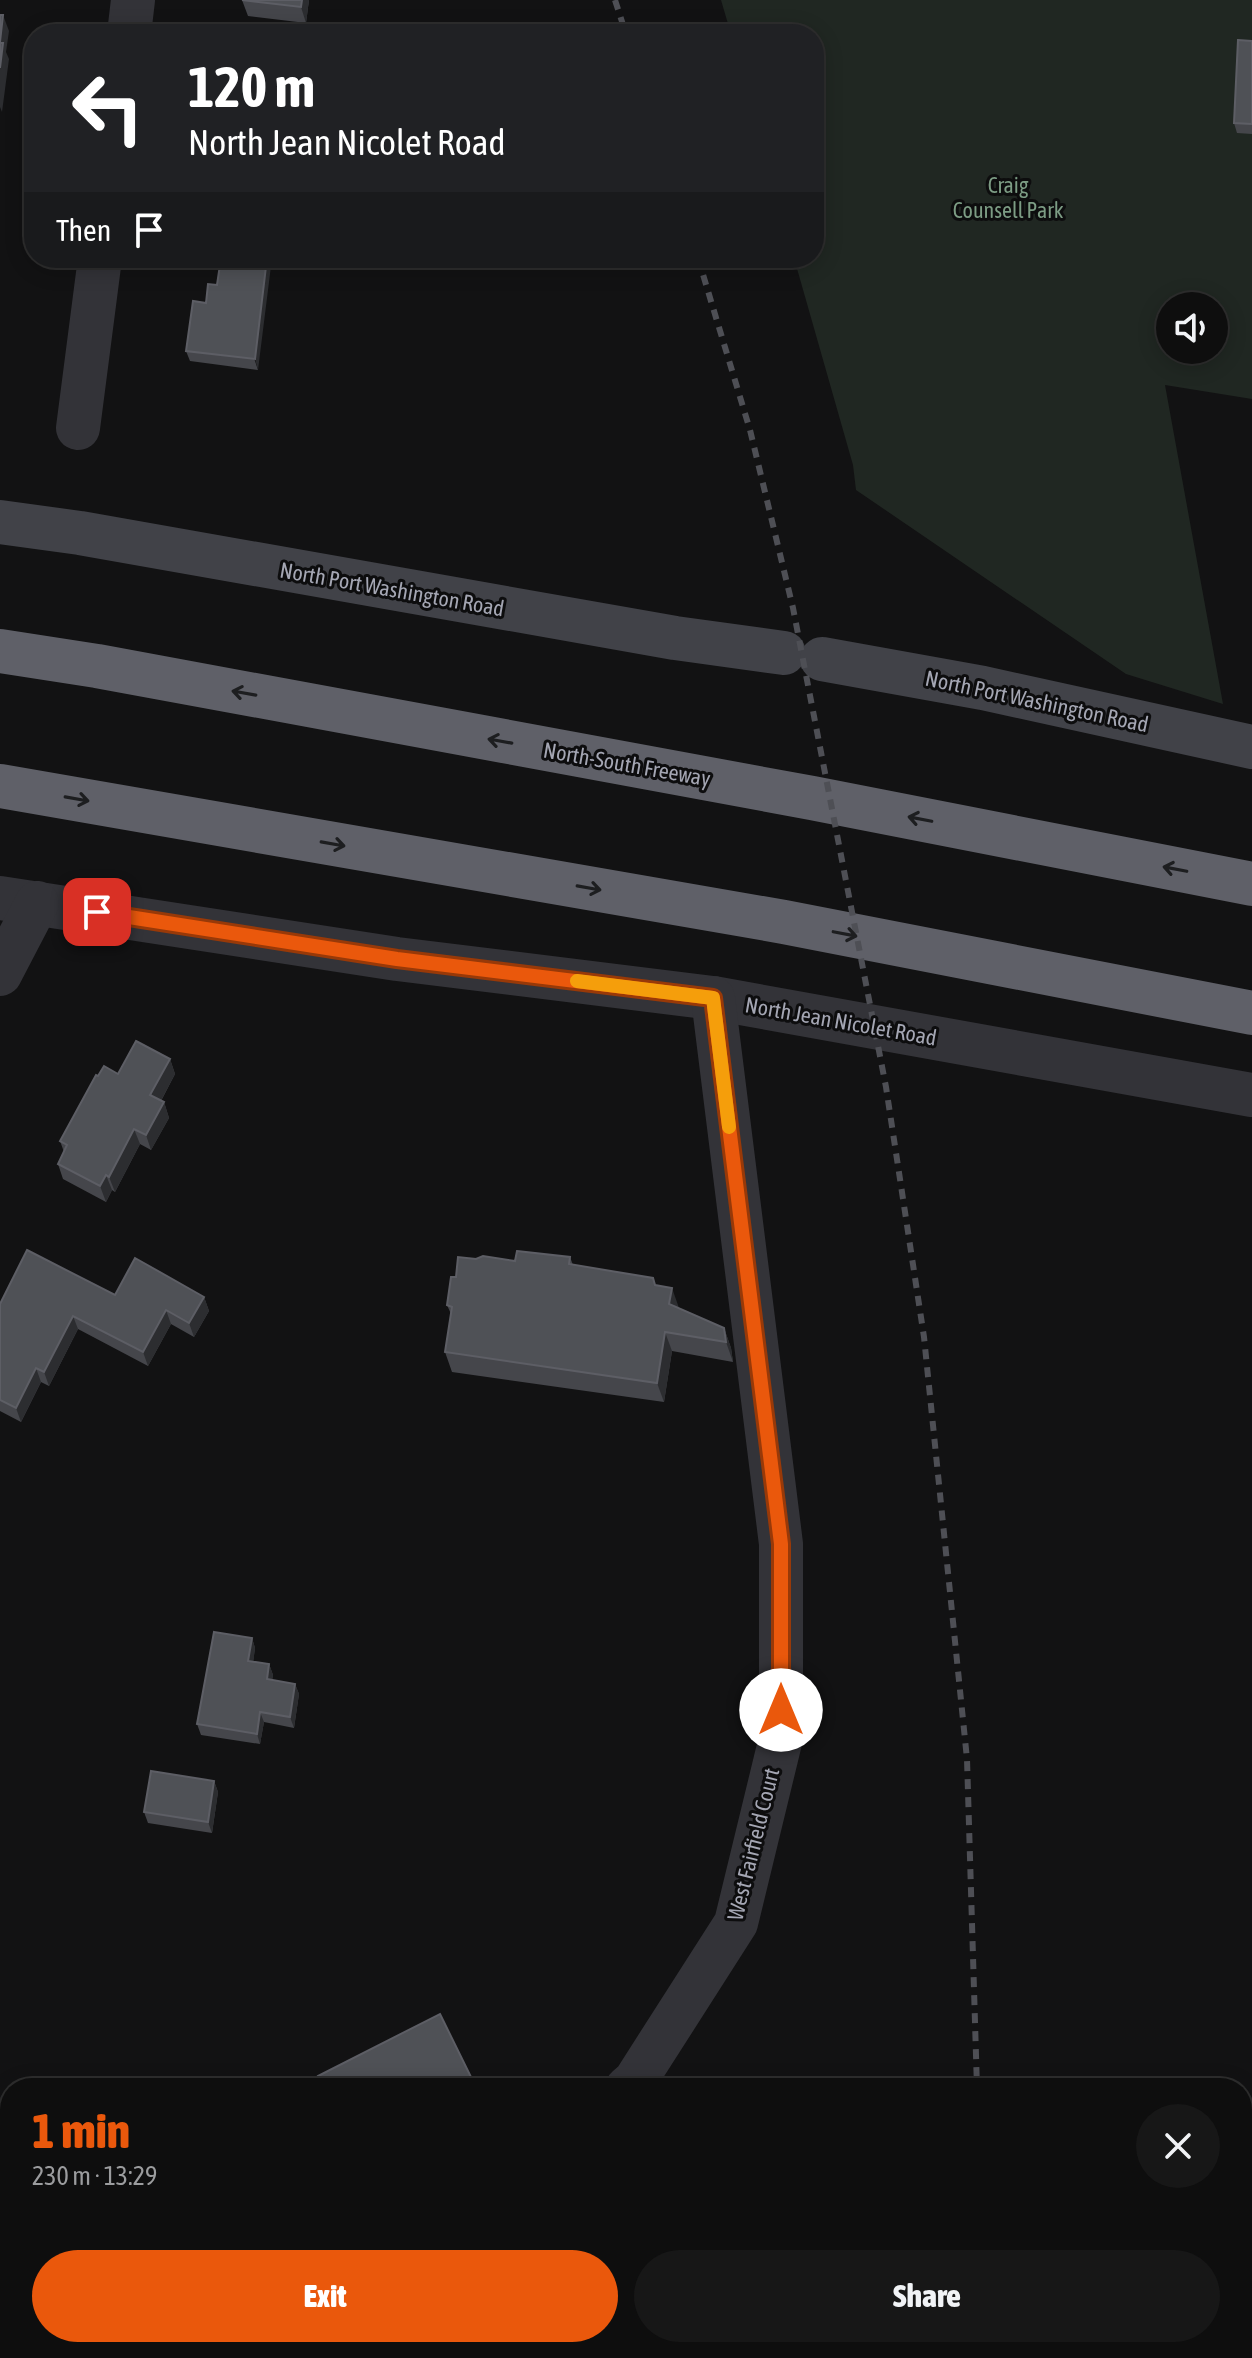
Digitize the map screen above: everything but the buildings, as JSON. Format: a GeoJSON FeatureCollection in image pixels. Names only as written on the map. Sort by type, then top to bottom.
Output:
{"type":"FeatureCollection","features":[{"type":"Feature","properties":{"kind":"highway","name":"North-South Freeway"},"geometry":{"type":"LineString","coordinates":[[0,651],[97,666],[812,798],[1252,884]]}},
{"type":"Feature","properties":{"kind":"highway"},"geometry":{"type":"LineString","coordinates":[[0,786],[784,922],[1252,1013]]}},
{"type":"Feature","properties":{"kind":"main road","name":"North Port Washington Road"},"geometry":{"type":"LineString","coordinates":[[0,522],[80,533],[675,638],[803,656],[983,688],[1252,747]]}},
{"type":"Feature","properties":{"kind":"street"},"geometry":{"type":"LineString","coordinates":[[130,24],[133,0]]}},
{"type":"Feature","properties":{"kind":"street"},"geometry":{"type":"LineString","coordinates":[[78,428],[99,268]]}},
{"type":"Feature","properties":{"kind":"street"},"geometry":{"type":"LineString","coordinates":[[0,974],[18,900]]}},
{"type":"Feature","properties":{"kind":"street","name":"North Jean Nicolet Road"},"geometry":{"type":"LineString","coordinates":[[18,900],[397,959],[713,998],[1252,1095]]}},
{"type":"Feature","properties":{"kind":"street","name":"West Fairfield Court"},"geometry":{"type":"LineString","coordinates":[[637,2078],[736,1923],[781,1738],[781,1544],[713,998]]}},
{"type":"Feature","properties":{"kind":"green space","name":"Craig Counsell Park"},"geometry":{"type":"Polygon","coordinates":[[[721,0],[1252,0],[1252,399],[1165,385],[1223,704],[1126,674],[856,490],[853,465],[797,268],[824,268],[824,24],[728,24],[721,0]]]}},
{"type":"Feature","properties":{"kind":"railway"},"geometry":{"type":"LineString","coordinates":[[615,0],[623,24]]}},
{"type":"Feature","properties":{"kind":"railway"},"geometry":{"type":"LineString","coordinates":[[701,268],[750,430],[793,608],[886,1087],[924,1337],[967,1759],[977,2078]]}},
{"type":"Feature","properties":{"kind":"slow traffic"},"geometry":{"type":"LineString","coordinates":[[577,981],[713,998],[729,1127]]}},
{"type":"Feature","properties":{"kind":"route"},"geometry":{"type":"LineString","coordinates":[[97,912],[397,959],[713,998],[781,1544],[781,1710]]}}]}
